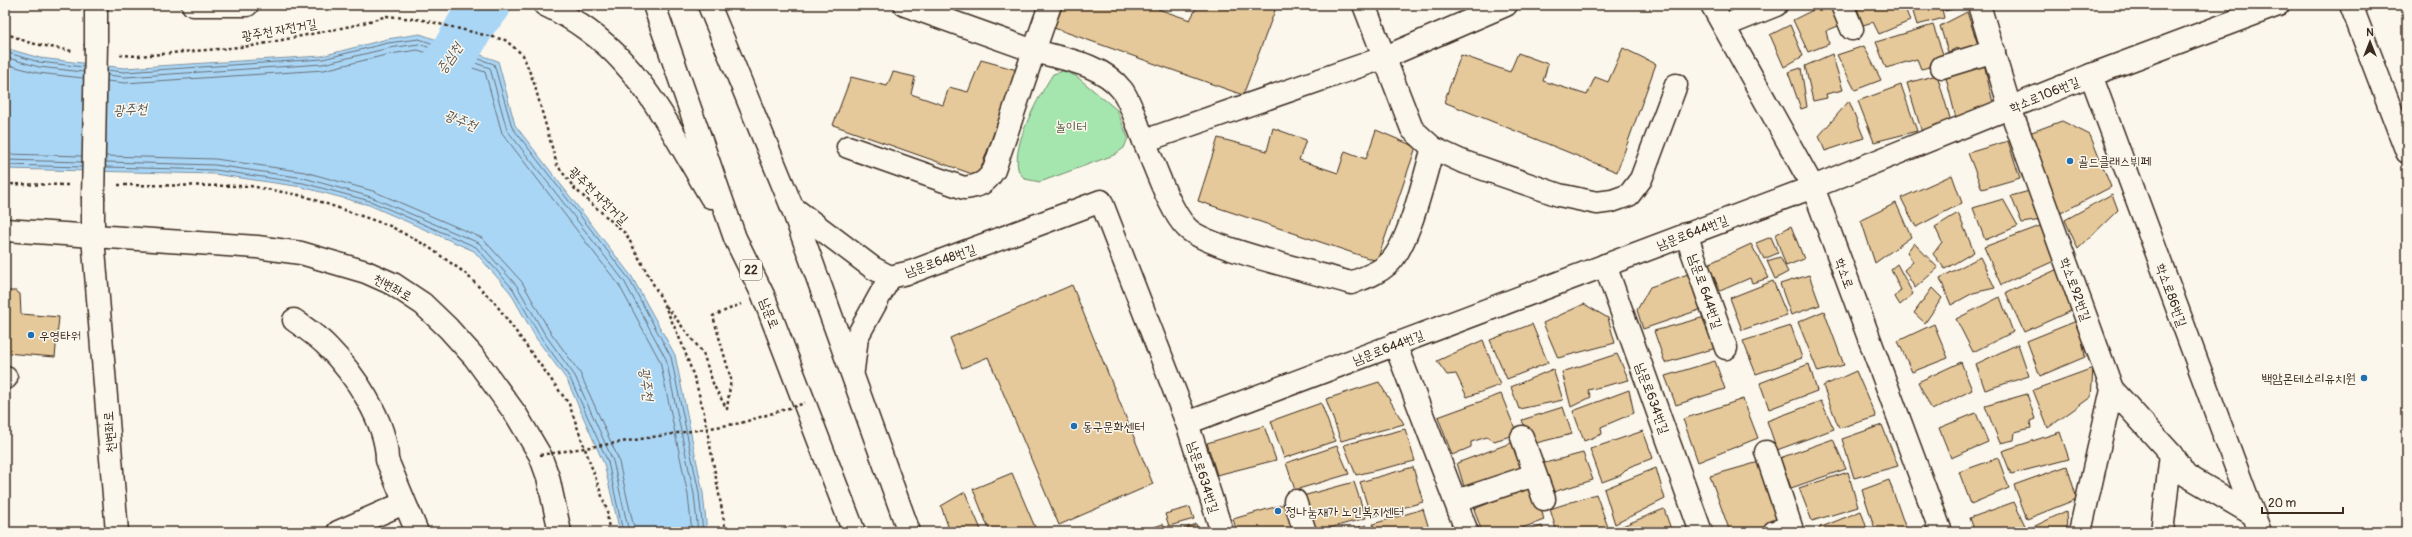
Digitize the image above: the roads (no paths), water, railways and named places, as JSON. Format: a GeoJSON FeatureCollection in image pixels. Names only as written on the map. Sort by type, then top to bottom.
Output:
{"type":"FeatureCollection","features":[{"type":"Feature","properties":{"kind":"street"},"geometry":{"type":"LineString","coordinates":[[93,237],[88,48],[96,5]]}},
{"type":"Feature","properties":{"kind":"street"},"geometry":{"type":"LineString","coordinates":[[193,5],[247,5]]}},
{"type":"Feature","properties":{"kind":"street"},"geometry":{"type":"LineString","coordinates":[[545,5],[591,34],[623,62],[678,142],[735,238]]}},
{"type":"Feature","properties":{"kind":"street","name":"남문로"},"geometry":{"type":"LineString","coordinates":[[654,5],[735,238],[763,295],[854,532]]}},
{"type":"Feature","properties":{"kind":"street"},"geometry":{"type":"LineString","coordinates":[[709,5],[792,208],[909,532]]}},
{"type":"Feature","properties":{"kind":"street"},"geometry":{"type":"LineString","coordinates":[[907,5],[1034,51],[1084,64],[1104,74],[1122,90],[1175,210],[1187,229],[1213,243],[1351,283],[1371,275],[1388,265],[1401,248],[1433,148]]}},
{"type":"Feature","properties":{"kind":"street"},"geometry":{"type":"LineString","coordinates":[[848,147],[964,188],[978,186],[987,181],[994,170],[1050,5]]}},
{"type":"Feature","properties":{"kind":"street"},"geometry":{"type":"LineString","coordinates":[[1364,5],[1383,58],[1412,129],[1433,148],[1461,161],[1559,195],[1597,203],[1612,201],[1628,195],[1641,179],[1676,85]]}},
{"type":"Feature","properties":{"kind":"street","name":"학소로"},"geometry":{"type":"LineString","coordinates":[[1712,5],[1813,187],[1941,532]]}},
{"type":"Feature","properties":{"kind":"street"},"geometry":{"type":"LineString","coordinates":[[1724,26],[1776,5]]}},
{"type":"Feature","properties":{"kind":"street"},"geometry":{"type":"LineString","coordinates":[[1842,5],[1852,29]]}},
{"type":"Feature","properties":{"kind":"street","name":"학소로92번길"},"geometry":{"type":"LineString","coordinates":[[1979,5],[2010,108],[2112,389]]}},
{"type":"Feature","properties":{"kind":"street","name":"학소로106번길"},"geometry":{"type":"LineString","coordinates":[[1813,187],[2091,75],[2278,5]]}},
{"type":"Feature","properties":{"kind":"street"},"geometry":{"type":"LineString","coordinates":[[2351,5],[2407,152]]}},
{"type":"Feature","properties":{"kind":"street"},"geometry":{"type":"LineString","coordinates":[[1144,141],[1383,58],[1500,6]]}},
{"type":"Feature","properties":{"kind":"street"},"geometry":{"type":"LineString","coordinates":[[1942,67],[1994,51]]}},
{"type":"Feature","properties":{"kind":"street","name":"학소로86번길"},"geometry":{"type":"LineString","coordinates":[[2091,75],[2257,523]]}},
{"type":"Feature","properties":{"kind":"street","name":"남문로644번길"},"geometry":{"type":"LineString","coordinates":[[1187,423],[1813,187]]}},
{"type":"Feature","properties":{"kind":"street","name":"남문로648번길"},"geometry":{"type":"LineString","coordinates":[[792,208],[867,264],[890,277],[911,272],[1102,201],[1187,423]]}},
{"type":"Feature","properties":{"kind":"street","name":"천변좌로"},"geometry":{"type":"LineString","coordinates":[[5,230],[257,247],[301,253],[366,272],[393,284],[423,304],[448,328],[475,358],[517,416],[540,454],[548,477],[560,532]]}},
{"type":"Feature","properties":{"kind":"street","name":"남문로 644번길"},"geometry":{"type":"LineString","coordinates":[[1686,234],[1726,348]]}},
{"type":"Feature","properties":{"kind":"street","name":"천변좌로"},"geometry":{"type":"LineString","coordinates":[[93,237],[116,532]]}},
{"type":"Feature","properties":{"kind":"street","name":"남문로634번길"},"geometry":{"type":"LineString","coordinates":[[1605,265],[1701,532]]}},
{"type":"Feature","properties":{"kind":"street"},"geometry":{"type":"LineString","coordinates":[[852,375],[857,337],[890,277]]}},
{"type":"Feature","properties":{"kind":"street"},"geometry":{"type":"LineString","coordinates":[[294,320],[326,345],[366,396],[380,422],[387,447],[387,460],[417,532]]}},
{"type":"Feature","properties":{"kind":"street"},"geometry":{"type":"LineString","coordinates":[[1395,344],[1468,532]]}},
{"type":"Feature","properties":{"kind":"street"},"geometry":{"type":"LineString","coordinates":[[2080,532],[2112,389]]}},
{"type":"Feature","properties":{"kind":"street","name":"학소로86번길"},"geometry":{"type":"LineString","coordinates":[[2112,389],[2171,454],[2186,475],[2257,523]]}},
{"type":"Feature","properties":{"kind":"street","name":"남문로634번길"},"geometry":{"type":"LineString","coordinates":[[1187,423],[1222,532]]}},
{"type":"Feature","properties":{"kind":"street"},"geometry":{"type":"LineString","coordinates":[[1522,437],[1534,475],[1544,499]]}},
{"type":"Feature","properties":{"kind":"street"},"geometry":{"type":"LineString","coordinates":[[1766,452],[1791,527],[1774,532]]}},
{"type":"Feature","properties":{"kind":"street"},"geometry":{"type":"LineString","coordinates":[[2162,532],[2171,454]]}},
{"type":"Feature","properties":{"kind":"street"},"geometry":{"type":"LineString","coordinates":[[1457,501],[1534,475]]}},
{"type":"Feature","properties":{"kind":"street"},"geometry":{"type":"LineString","coordinates":[[1295,501],[1305,532]]}},
{"type":"Feature","properties":{"kind":"street"},"geometry":{"type":"LineString","coordinates":[[338,532],[404,503]]}},
{"type":"Feature","properties":{"kind":"water","name":"광주천"},"geometry":{"type":"Polygon","coordinates":[[[420,34],[498,61],[515,125],[632,277],[675,355],[703,493],[707,532],[620,532],[604,464],[567,380],[536,338],[510,292],[474,251],[369,205],[302,187],[214,174],[5,169],[5,48],[40,58],[124,68],[322,56],[387,39],[420,34]]]}},
{"type":"Feature","properties":{"kind":"waterway","name":"증심천"},"geometry":{"type":"LineString","coordinates":[[410,90],[436,78],[457,49],[475,18],[487,5]]}},
{"type":"Feature","properties":{"kind":"place","name":"골드클래스뷔페"},"geometry":{"type":"Point","coordinates":[2070,161]}},
{"type":"Feature","properties":{"kind":"place","name":"우영타워"},"geometry":{"type":"Point","coordinates":[31,335]}},
{"type":"Feature","properties":{"kind":"place","name":"백암몬테소리유치원"},"geometry":{"type":"Point","coordinates":[2364,378]}},
{"type":"Feature","properties":{"kind":"place","name":"동구문화센터"},"geometry":{"type":"Point","coordinates":[1074,426]}},
{"type":"Feature","properties":{"kind":"place","name":"정나눔재가 노인복지센터"},"geometry":{"type":"Point","coordinates":[1278,511]}},
{"type":"Feature","properties":{"kind":"park label","name":"놀이터"},"geometry":{"type":"Point","coordinates":[1071,126]}}]}
